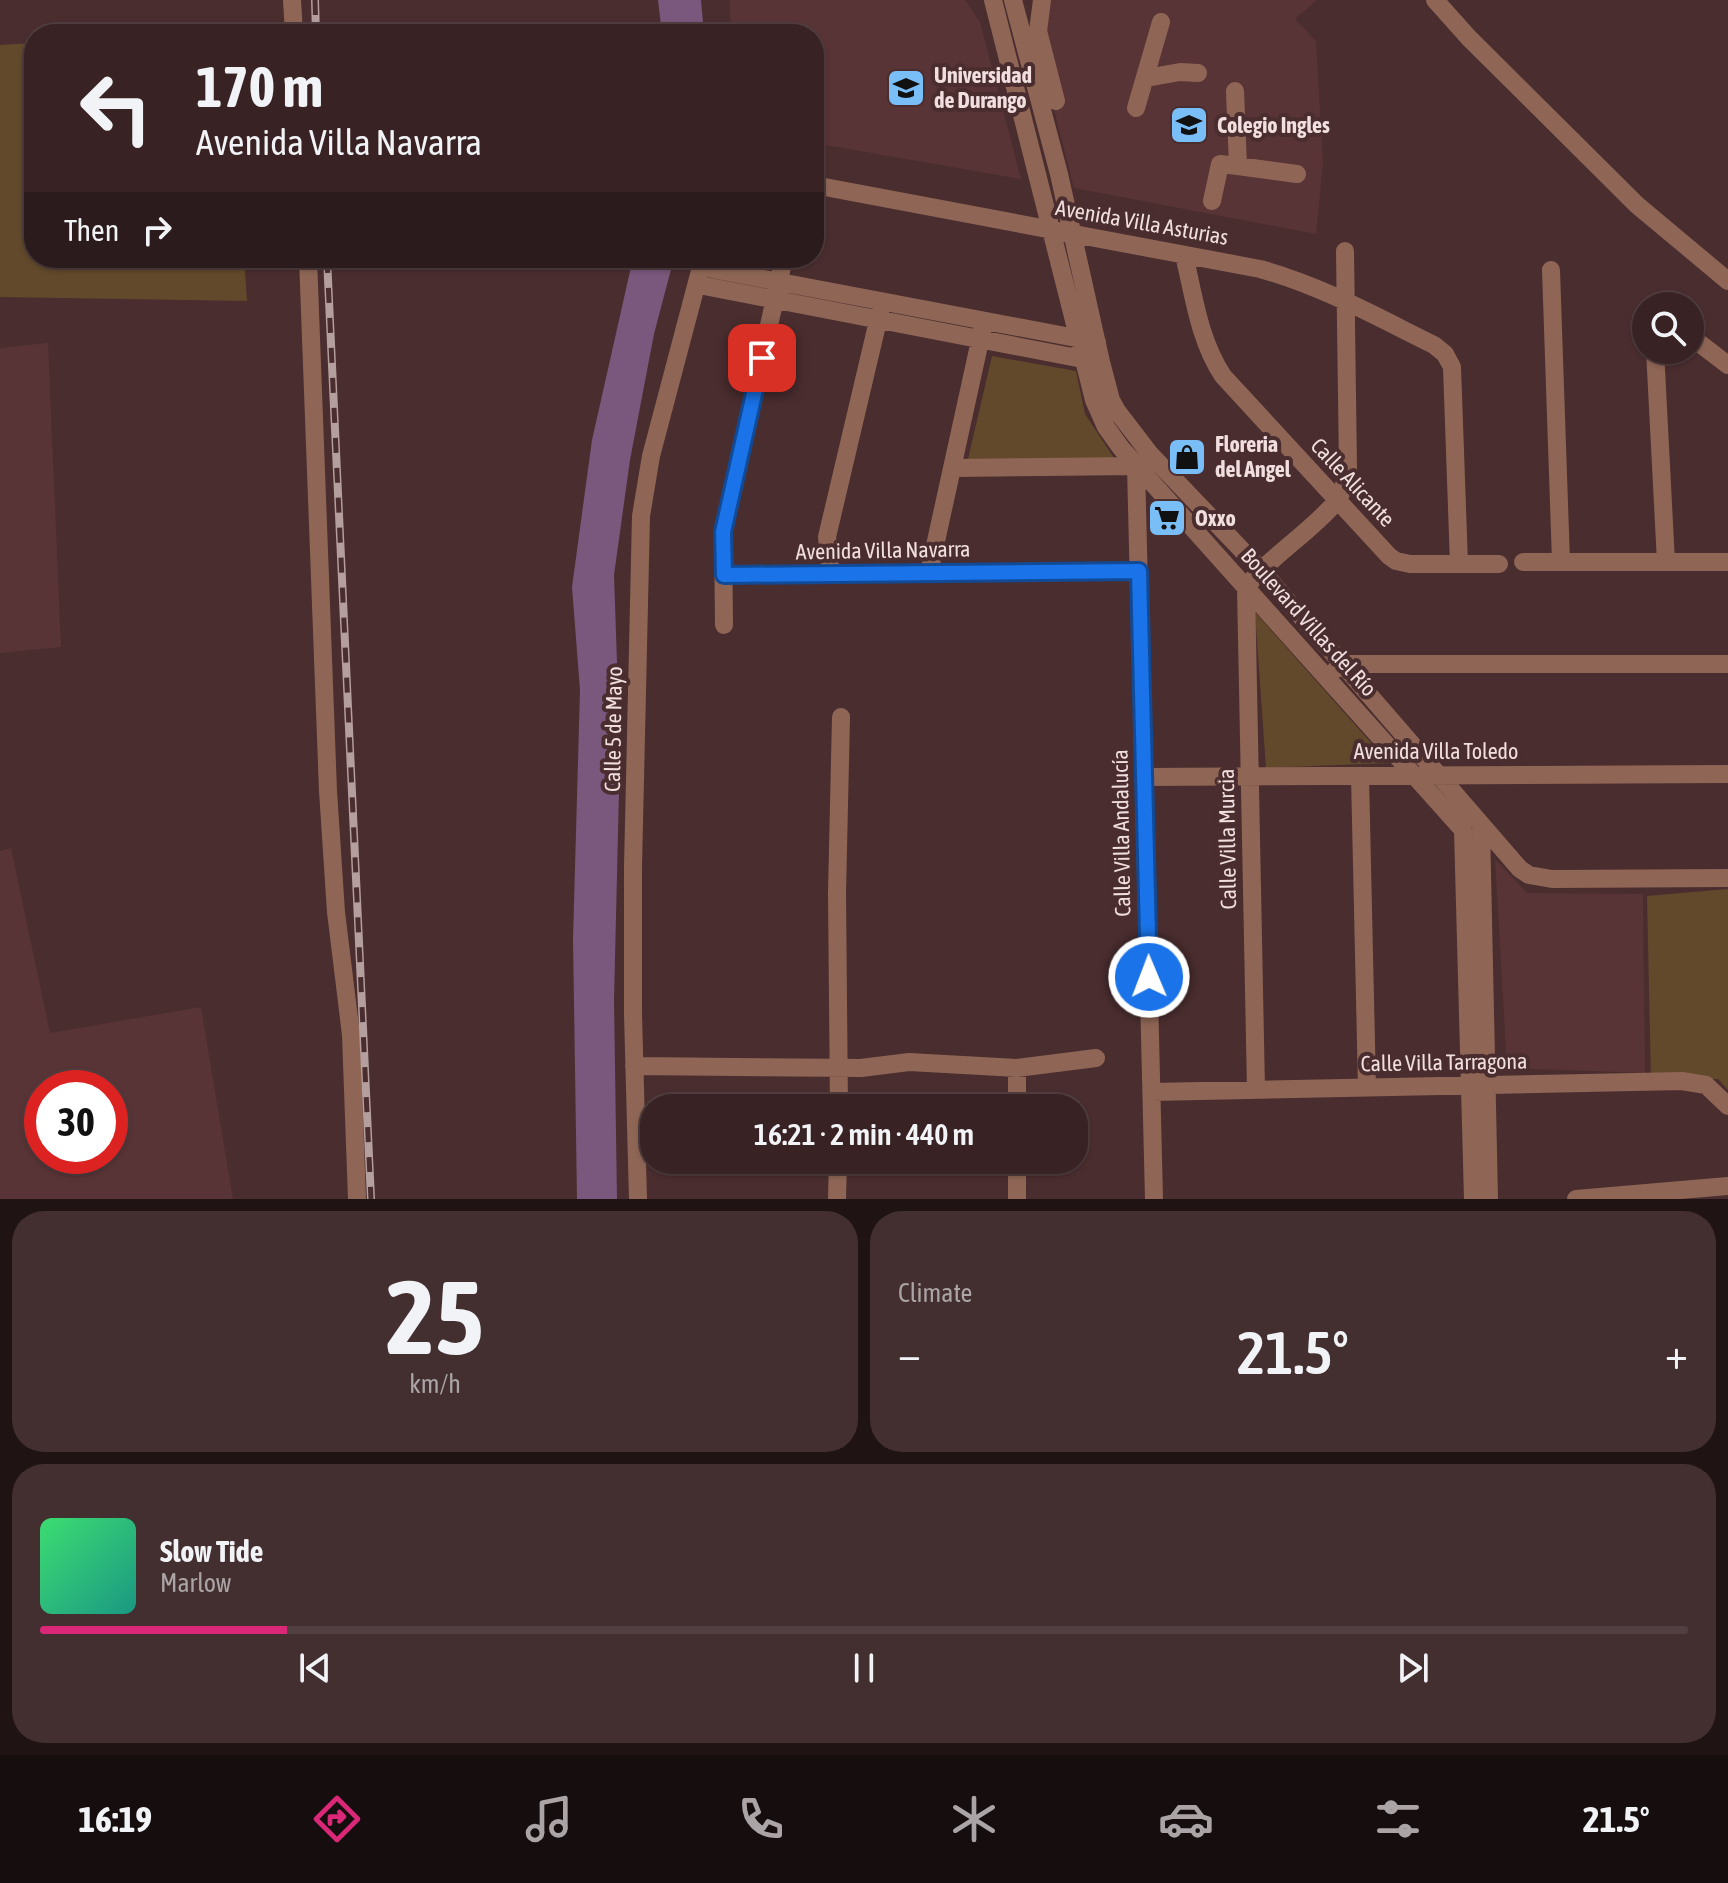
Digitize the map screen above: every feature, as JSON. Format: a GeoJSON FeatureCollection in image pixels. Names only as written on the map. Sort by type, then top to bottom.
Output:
{"type":"FeatureCollection","features":[{"type":"Feature","properties":{"kind":"street"},"geometry":{"type":"LineString","coordinates":[[292,0],[293,24]]}},
{"type":"Feature","properties":{"kind":"street","name":"Boulevard Villas del Río"},"geometry":{"type":"LineString","coordinates":[[993,0],[1051,230],[1088,340]]}},
{"type":"Feature","properties":{"kind":"street","name":"Boulevard Villas del Río"},"geometry":{"type":"LineString","coordinates":[[1013,0],[1073,234],[1092,361],[1094,400],[1106,427],[1260,569],[1481,826],[1478,1085],[1473,1199]]}},
{"type":"Feature","properties":{"kind":"street"},"geometry":{"type":"LineString","coordinates":[[1042,0],[1038,31],[1056,101]]}},
{"type":"Feature","properties":{"kind":"street"},"geometry":{"type":"LineString","coordinates":[[1435,0],[1469,38],[1637,205],[1728,281]]}},
{"type":"Feature","properties":{"kind":"street"},"geometry":{"type":"LineString","coordinates":[[1136,108],[1161,22]]}},
{"type":"Feature","properties":{"kind":"street"},"geometry":{"type":"LineString","coordinates":[[1146,78],[1180,72],[1198,73]]}},
{"type":"Feature","properties":{"kind":"street"},"geometry":{"type":"LineString","coordinates":[[1212,201],[1222,165],[1235,91]]}},
{"type":"Feature","properties":{"kind":"street"},"geometry":{"type":"LineString","coordinates":[[1222,165],[1297,174]]}},
{"type":"Feature","properties":{"kind":"street","name":"Avenida Villa Asturias"},"geometry":{"type":"LineString","coordinates":[[824,187],[1282,275],[1345,301],[1434,345],[1445,354],[1452,367],[1459,564]]}},
{"type":"Feature","properties":{"kind":"street"},"geometry":{"type":"LineString","coordinates":[[1246,587],[1260,569],[1337,502],[1345,483],[1348,468],[1345,251]]}},
{"type":"Feature","properties":{"kind":"street","name":"Calle Alicante"},"geometry":{"type":"LineString","coordinates":[[1184,255],[1210,356],[1223,376],[1337,502],[1396,561],[1410,564],[1499,564]]}},
{"type":"Feature","properties":{"kind":"street"},"geometry":{"type":"LineString","coordinates":[[308,268],[328,791],[336,912],[351,1035],[357,1199]]}},
{"type":"Feature","properties":{"kind":"street"},"geometry":{"type":"LineString","coordinates":[[724,625],[723,532],[782,268]]}},
{"type":"Feature","properties":{"kind":"street"},"geometry":{"type":"LineString","coordinates":[[1551,270],[1561,562]]}},
{"type":"Feature","properties":{"kind":"street","name":"Calle 5 de Mayo"},"geometry":{"type":"LineString","coordinates":[[638,1199],[633,867],[641,516],[651,456],[700,276],[777,291]]}},
{"type":"Feature","properties":{"kind":"street"},"geometry":{"type":"LineString","coordinates":[[777,291],[982,330],[1088,340]]}},
{"type":"Feature","properties":{"kind":"street"},"geometry":{"type":"LineString","coordinates":[[831,575],[827,537],[880,311]]}},
{"type":"Feature","properties":{"kind":"street"},"geometry":{"type":"LineString","coordinates":[[982,330],[1092,361]]}},
{"type":"Feature","properties":{"kind":"street"},"geometry":{"type":"LineString","coordinates":[[929,573],[982,330]]}},
{"type":"Feature","properties":{"kind":"street"},"geometry":{"type":"LineString","coordinates":[[1704,347],[1728,365]]}},
{"type":"Feature","properties":{"kind":"street"},"geometry":{"type":"LineString","coordinates":[[1656,364],[1666,562]]}},
{"type":"Feature","properties":{"kind":"street"},"geometry":{"type":"LineString","coordinates":[[952,468],[1143,460]]}},
{"type":"Feature","properties":{"kind":"street","name":"Boulevard Villas del Río"},"geometry":{"type":"LineString","coordinates":[[1143,460],[1246,587],[1463,830],[1478,1085],[1489,1199]]}},
{"type":"Feature","properties":{"kind":"street","name":"Calle Villa Andalucía"},"geometry":{"type":"LineString","coordinates":[[1143,460],[1139,571],[1154,1199]]}},
{"type":"Feature","properties":{"kind":"street"},"geometry":{"type":"LineString","coordinates":[[1523,562],[1728,562]]}},
{"type":"Feature","properties":{"kind":"street","name":"Avenida Villa Navarra"},"geometry":{"type":"LineString","coordinates":[[724,575],[1139,571]]}},
{"type":"Feature","properties":{"kind":"street","name":"Calle Villa Murcia"},"geometry":{"type":"LineString","coordinates":[[1246,587],[1256,1090]]}},
{"type":"Feature","properties":{"kind":"street"},"geometry":{"type":"LineString","coordinates":[[1327,677],[1341,664],[1728,664]]}},
{"type":"Feature","properties":{"kind":"street"},"geometry":{"type":"LineString","coordinates":[[839,1094],[837,893],[841,717]]}},
{"type":"Feature","properties":{"kind":"street","name":"Avenida Villa Toledo"},"geometry":{"type":"LineString","coordinates":[[1144,777],[1728,774]]}},
{"type":"Feature","properties":{"kind":"street"},"geometry":{"type":"LineString","coordinates":[[1360,776],[1367,1087]]}},
{"type":"Feature","properties":{"kind":"street"},"geometry":{"type":"LineString","coordinates":[[1481,826],[1520,869],[1538,878],[1728,878]]}},
{"type":"Feature","properties":{"kind":"street"},"geometry":{"type":"LineString","coordinates":[[634,1066],[861,1068],[909,1062],[1017,1068],[1096,1058]]}},
{"type":"Feature","properties":{"kind":"street"},"geometry":{"type":"LineString","coordinates":[[1017,1068],[1017,1094]]}},
{"type":"Feature","properties":{"kind":"street","name":"Calle Villa Tarragona"},"geometry":{"type":"LineString","coordinates":[[1152,1092],[1692,1081],[1706,1085],[1728,1106]]}},
{"type":"Feature","properties":{"kind":"street"},"geometry":{"type":"LineString","coordinates":[[837,1199],[838,1174]]}},
{"type":"Feature","properties":{"kind":"street"},"geometry":{"type":"LineString","coordinates":[[1017,1174],[1017,1199]]}},
{"type":"Feature","properties":{"kind":"street"},"geometry":{"type":"LineString","coordinates":[[1576,1199],[1728,1186]]}},
{"type":"Feature","properties":{"kind":"shaded area"},"geometry":{"type":"Polygon","coordinates":[[[658,0],[701,0],[703,24],[661,24],[658,0]]]}},
{"type":"Feature","properties":{"kind":"shaded area","name":"Universidad de Durango"},"geometry":{"type":"Polygon","coordinates":[[[729,0],[965,0],[980,22],[1021,179],[824,145],[824,24],[731,24],[729,0]]]}},
{"type":"Feature","properties":{"kind":"shaded area","name":"Colegio Ingles"},"geometry":{"type":"Polygon","coordinates":[[[1037,0],[1317,0],[1295,19],[1316,41],[1323,163],[1316,234],[1074,188],[1032,23],[1037,0]]]}},
{"type":"Feature","properties":{"kind":"shaded area"},"geometry":{"type":"Polygon","coordinates":[[[24,44],[24,268],[245,268],[247,301],[0,297],[0,45],[24,44]]]}},
{"type":"Feature","properties":{"kind":"shaded area"},"geometry":{"type":"Polygon","coordinates":[[[631,268],[671,268],[654,334],[630,460],[614,575],[620,750],[614,1000],[617,1199],[577,1199],[573,939],[580,690],[572,587],[592,440],[631,268]]]}},
{"type":"Feature","properties":{"kind":"shaded area"},"geometry":{"type":"Polygon","coordinates":[[[48,343],[61,647],[0,653],[0,348],[48,343]]]}},
{"type":"Feature","properties":{"kind":"shaded area"},"geometry":{"type":"Polygon","coordinates":[[[992,356],[1076,371],[1085,414],[1118,464],[968,459],[992,356]]]}},
{"type":"Feature","properties":{"kind":"shaded area"},"geometry":{"type":"Polygon","coordinates":[[[1255,612],[1389,763],[1266,768],[1255,612]]]}},
{"type":"Feature","properties":{"kind":"shaded area"},"geometry":{"type":"Polygon","coordinates":[[[11,848],[50,1033],[201,1007],[233,1199],[0,1199],[0,851],[11,848]]]}},
{"type":"Feature","properties":{"kind":"shaded area"},"geometry":{"type":"Polygon","coordinates":[[[1495,859],[1527,893],[1643,894],[1645,1073],[1507,1068],[1495,859]]]}},
{"type":"Feature","properties":{"kind":"shaded area"},"geometry":{"type":"Polygon","coordinates":[[[1728,889],[1728,1090],[1718,1079],[1651,1080],[1647,896],[1728,889]]]}},
{"type":"Feature","properties":{"kind":"railway"},"geometry":{"type":"LineString","coordinates":[[315,0],[316,24]]}},
{"type":"Feature","properties":{"kind":"railway"},"geometry":{"type":"LineString","coordinates":[[327,268],[371,1199]]}},
{"type":"Feature","properties":{"kind":"place","name":"Universidad de Durango"},"geometry":{"type":"Point","coordinates":[906,88]}},
{"type":"Feature","properties":{"kind":"place","name":"Colegio Ingles"},"geometry":{"type":"Point","coordinates":[1189,125]}},
{"type":"Feature","properties":{"kind":"place","name":"Floreria del Angel"},"geometry":{"type":"Point","coordinates":[1187,457]}},
{"type":"Feature","properties":{"kind":"place","name":"Oxxo"},"geometry":{"type":"Point","coordinates":[1167,518]}},
{"type":"Feature","properties":{"kind":"route"},"geometry":{"type":"LineString","coordinates":[[762,358],[723,532],[724,575],[1139,571],[1149,977]]}}]}
